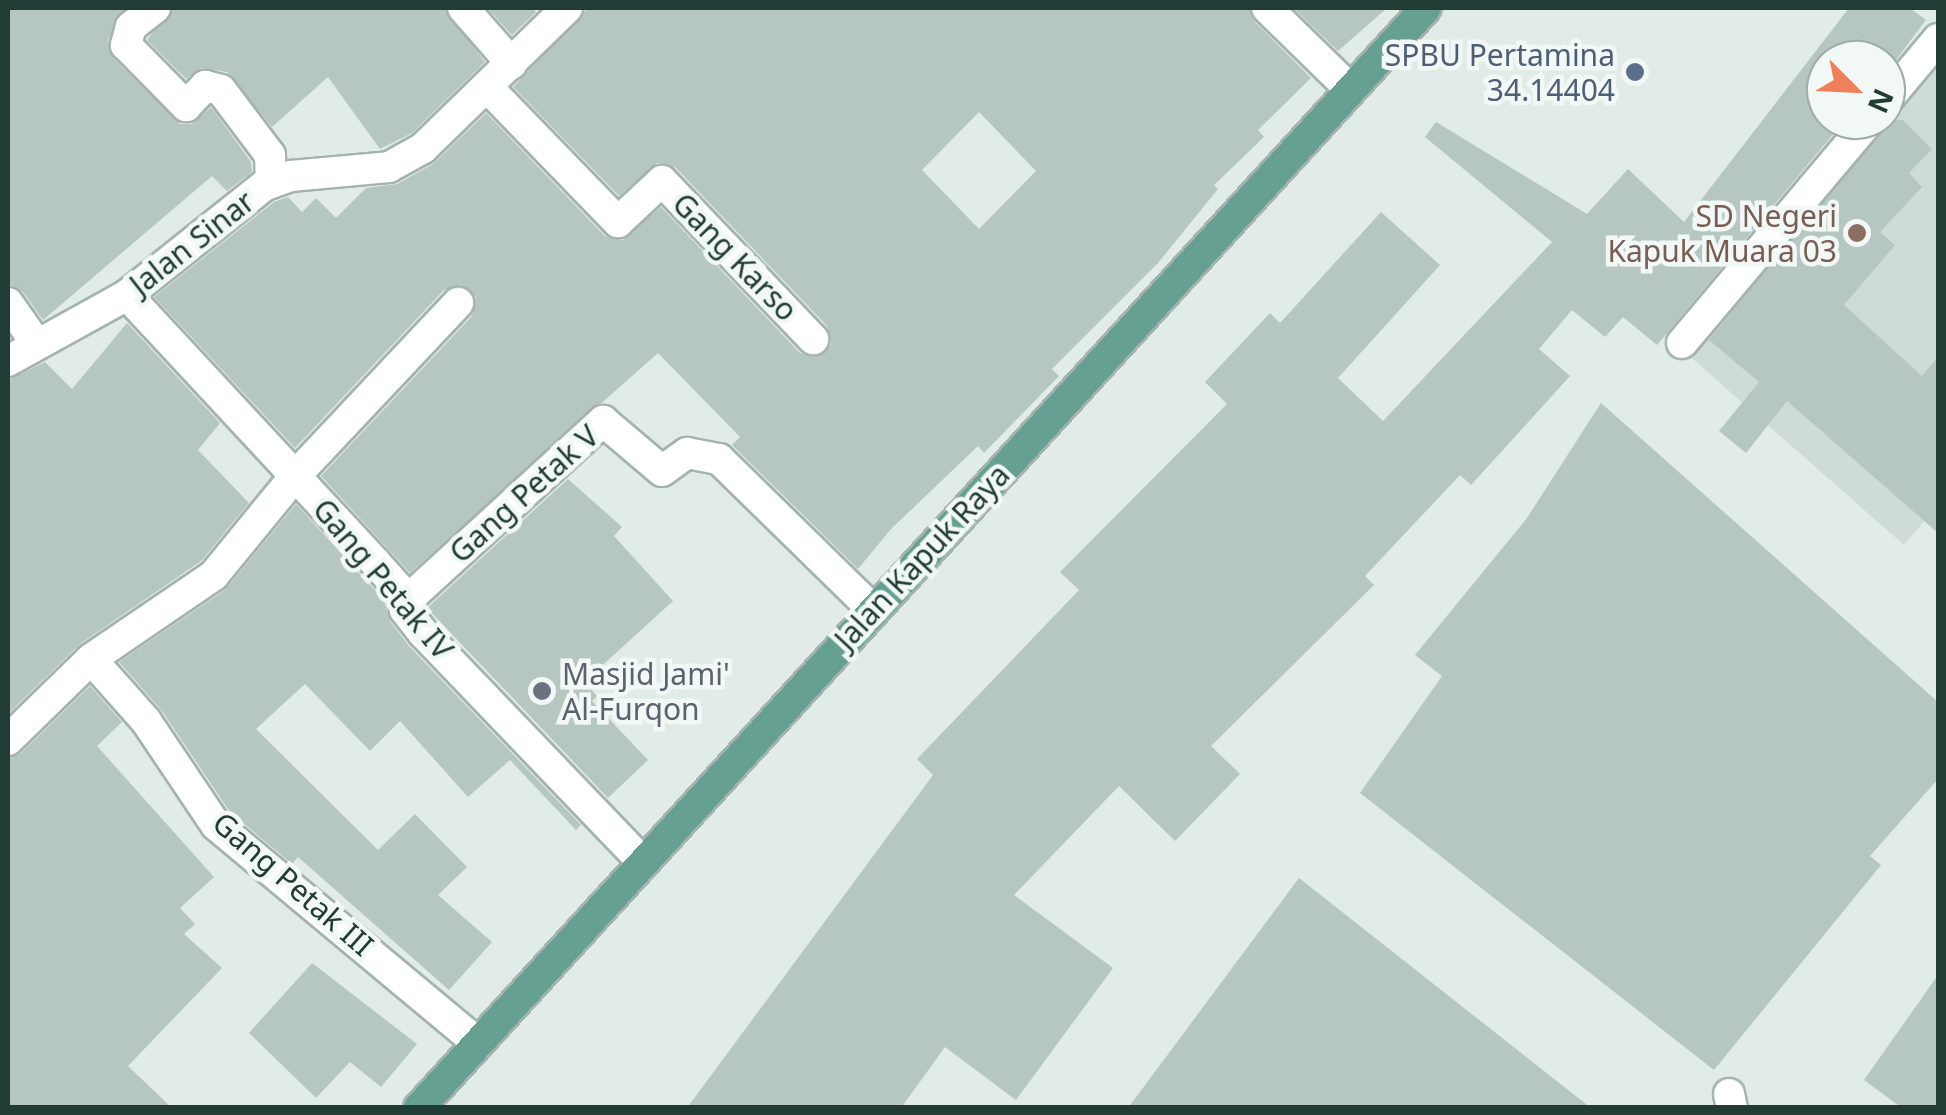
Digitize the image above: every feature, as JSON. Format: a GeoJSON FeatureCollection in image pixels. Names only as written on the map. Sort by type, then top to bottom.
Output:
{"type":"FeatureCollection","features":[{"type":"Feature","properties":{"kind":"main road","name":"Jalan Kapuk Raya"},"geometry":{"type":"LineString","coordinates":[[419,1108],[641,860],[1426,8]]}},
{"type":"Feature","properties":{"kind":"street"},"geometry":{"type":"LineString","coordinates":[[155,8],[131,27],[126,45],[186,106],[205,86],[221,90],[270,154],[272,183]]}},
{"type":"Feature","properties":{"kind":"street"},"geometry":{"type":"LineString","coordinates":[[463,8],[512,64]]}},
{"type":"Feature","properties":{"kind":"street"},"geometry":{"type":"LineString","coordinates":[[1267,8],[1350,89]]}},
{"type":"Feature","properties":{"kind":"street","name":"Jalan Sinar"},"geometry":{"type":"LineString","coordinates":[[8,360],[127,295],[272,183],[389,167],[423,148],[512,64],[555,12]]}},
{"type":"Feature","properties":{"kind":"street"},"geometry":{"type":"LineString","coordinates":[[1906,77],[1938,39]]}},
{"type":"Feature","properties":{"kind":"street","name":"Gang Karso"},"geometry":{"type":"LineString","coordinates":[[488,88],[618,222],[662,180],[813,339]]}},
{"type":"Feature","properties":{"kind":"street"},"geometry":{"type":"LineString","coordinates":[[1682,344],[1853,140]]}},
{"type":"Feature","properties":{"kind":"street","name":"Gang Petak IV"},"geometry":{"type":"LineString","coordinates":[[127,295],[402,592],[405,610],[423,633],[641,860]]}},
{"type":"Feature","properties":{"kind":"street"},"geometry":{"type":"LineString","coordinates":[[8,303],[36,343]]}},
{"type":"Feature","properties":{"kind":"street"},"geometry":{"type":"LineString","coordinates":[[8,740],[91,658],[214,575],[296,476],[458,303]]}},
{"type":"Feature","properties":{"kind":"street","name":"Gang Petak V"},"geometry":{"type":"LineString","coordinates":[[402,592],[413,595],[604,421],[662,471],[687,453],[719,460],[873,610]]}},
{"type":"Feature","properties":{"kind":"street","name":"Gang Petak III"},"geometry":{"type":"LineString","coordinates":[[91,658],[146,722],[216,825],[478,1043]]}},
{"type":"Feature","properties":{"kind":"shaded area","name":"SD Negeri Kapuk Muara 03"},"geometry":{"type":"Polygon","coordinates":[[[1938,45],[1938,505],[1904,545],[1677,345],[1856,140],[1906,140],[1906,82],[1938,45]]]}},
{"type":"Feature","properties":{"kind":"building"},"geometry":{"type":"Polygon","coordinates":[[[8,8],[125,8],[108,40],[113,58],[180,124],[192,124],[211,107],[251,162],[252,172],[227,191],[212,176],[43,320],[23,292],[8,284],[8,8]]]}},
{"type":"Feature","properties":{"kind":"building"},"geometry":{"type":"Polygon","coordinates":[[[173,8],[445,8],[485,62],[412,133],[380,149],[328,77],[272,127],[227,72],[201,68],[186,79],[147,40],[173,8]]]}},
{"type":"Feature","properties":{"kind":"building"},"geometry":{"type":"Polygon","coordinates":[[[487,8],[532,8],[536,12],[512,35],[487,8]]]}},
{"type":"Feature","properties":{"kind":"building"},"geometry":{"type":"Polygon","coordinates":[[[588,8],[1249,8],[1254,21],[1311,78],[1258,130],[1264,137],[1214,185],[1218,189],[1158,263],[1052,369],[1059,376],[984,453],[978,446],[891,529],[858,569],[732,445],[740,437],[658,353],[410,573],[321,476],[472,316],[476,297],[461,285],[444,290],[295,448],[154,297],[274,202],[288,197],[302,212],[316,198],[336,218],[366,188],[397,184],[433,164],[486,113],[605,236],[623,240],[661,207],[800,353],[816,357],[831,345],[827,326],[675,167],[657,163],[619,196],[513,87],[588,8]],[[979,112],[922,170],[979,229],[1036,171],[979,112]]]}},
{"type":"Feature","properties":{"kind":"building"},"geometry":{"type":"Polygon","coordinates":[[[1293,8],[1387,8],[1338,51],[1293,8]]]}},
{"type":"Feature","properties":{"kind":"building"},"geometry":{"type":"Polygon","coordinates":[[[1849,8],[1910,8],[1926,20],[1906,47],[1906,40],[1824,40],[1849,8]]]}},
{"type":"Feature","properties":{"kind":"building"},"geometry":{"type":"Polygon","coordinates":[[[1806,64],[1806,140],[1828,140],[1657,345],[1623,317],[1605,337],[1572,310],[1539,349],[1570,376],[1471,485],[1460,475],[1365,576],[1374,585],[1211,746],[1240,774],[1175,841],[1119,786],[1014,895],[1113,968],[1016,1100],[945,1047],[901,1108],[687,1108],[933,775],[917,759],[1079,590],[1060,572],[1227,404],[1205,382],[1270,313],[1280,323],[1381,212],[1440,265],[1338,378],[1383,421],[1552,242],[1425,137],[1436,122],[1587,214],[1628,169],[1684,222],[1806,64]]]}},
{"type":"Feature","properties":{"kind":"building","name":"SD Negeri Kapuk Muara 03"},"geometry":{"type":"Polygon","coordinates":[[[1906,123],[1932,149],[1909,173],[1922,187],[1880,232],[1895,245],[1844,305],[1922,376],[1938,357],[1938,533],[1787,401],[1746,453],[1719,431],[1759,382],[1709,340],[1872,140],[1906,140],[1906,123]]]}},
{"type":"Feature","properties":{"kind":"building"},"geometry":{"type":"Polygon","coordinates":[[[127,323],[220,423],[198,450],[249,503],[201,561],[80,644],[8,714],[8,380],[45,362],[72,389],[127,323]]]}},
{"type":"Feature","properties":{"kind":"building"},"geometry":{"type":"Polygon","coordinates":[[[1601,403],[1938,702],[1938,779],[1870,856],[1881,865],[1714,1070],[1360,793],[1442,676],[1415,655],[1527,518],[1601,403]]]}},
{"type":"Feature","properties":{"kind":"building"},"geometry":{"type":"Polygon","coordinates":[[[568,479],[622,527],[614,536],[673,601],[584,682],[597,696],[592,701],[648,760],[608,798],[427,608],[568,479]]]}},
{"type":"Feature","properties":{"kind":"building"},"geometry":{"type":"Polygon","coordinates":[[[296,504],[384,600],[390,621],[409,646],[581,825],[576,830],[510,760],[468,797],[400,721],[370,751],[305,684],[256,729],[378,850],[415,814],[467,867],[438,895],[492,942],[449,990],[298,857],[292,864],[230,812],[162,711],[119,662],[225,590],[296,504]]]}},
{"type":"Feature","properties":{"kind":"building"},"geometry":{"type":"Polygon","coordinates":[[[90,686],[122,722],[97,746],[214,877],[180,908],[195,924],[184,934],[222,968],[128,1066],[172,1108],[8,1108],[8,758],[21,753],[90,686]]]}},
{"type":"Feature","properties":{"kind":"building"},"geometry":{"type":"Polygon","coordinates":[[[1299,878],[1591,1108],[1128,1108],[1299,878]]]}},
{"type":"Feature","properties":{"kind":"building"},"geometry":{"type":"Polygon","coordinates":[[[312,963],[417,1044],[381,1087],[350,1062],[316,1098],[249,1033],[312,963]]]}},
{"type":"Feature","properties":{"kind":"building"},"geometry":{"type":"Polygon","coordinates":[[[1938,975],[1938,1108],[1902,1108],[1864,1080],[1938,975]]]}},
{"type":"Feature","properties":{"kind":"place","name":"SPBU Pertamina 34.14404"},"geometry":{"type":"Point","coordinates":[1635,72]}},
{"type":"Feature","properties":{"kind":"place","name":"SD Negeri Kapuk Muara 03"},"geometry":{"type":"Point","coordinates":[1857,233]}},
{"type":"Feature","properties":{"kind":"place","name":"Masjid Jami' Al-Furqon"},"geometry":{"type":"Point","coordinates":[542,691]}}]}
